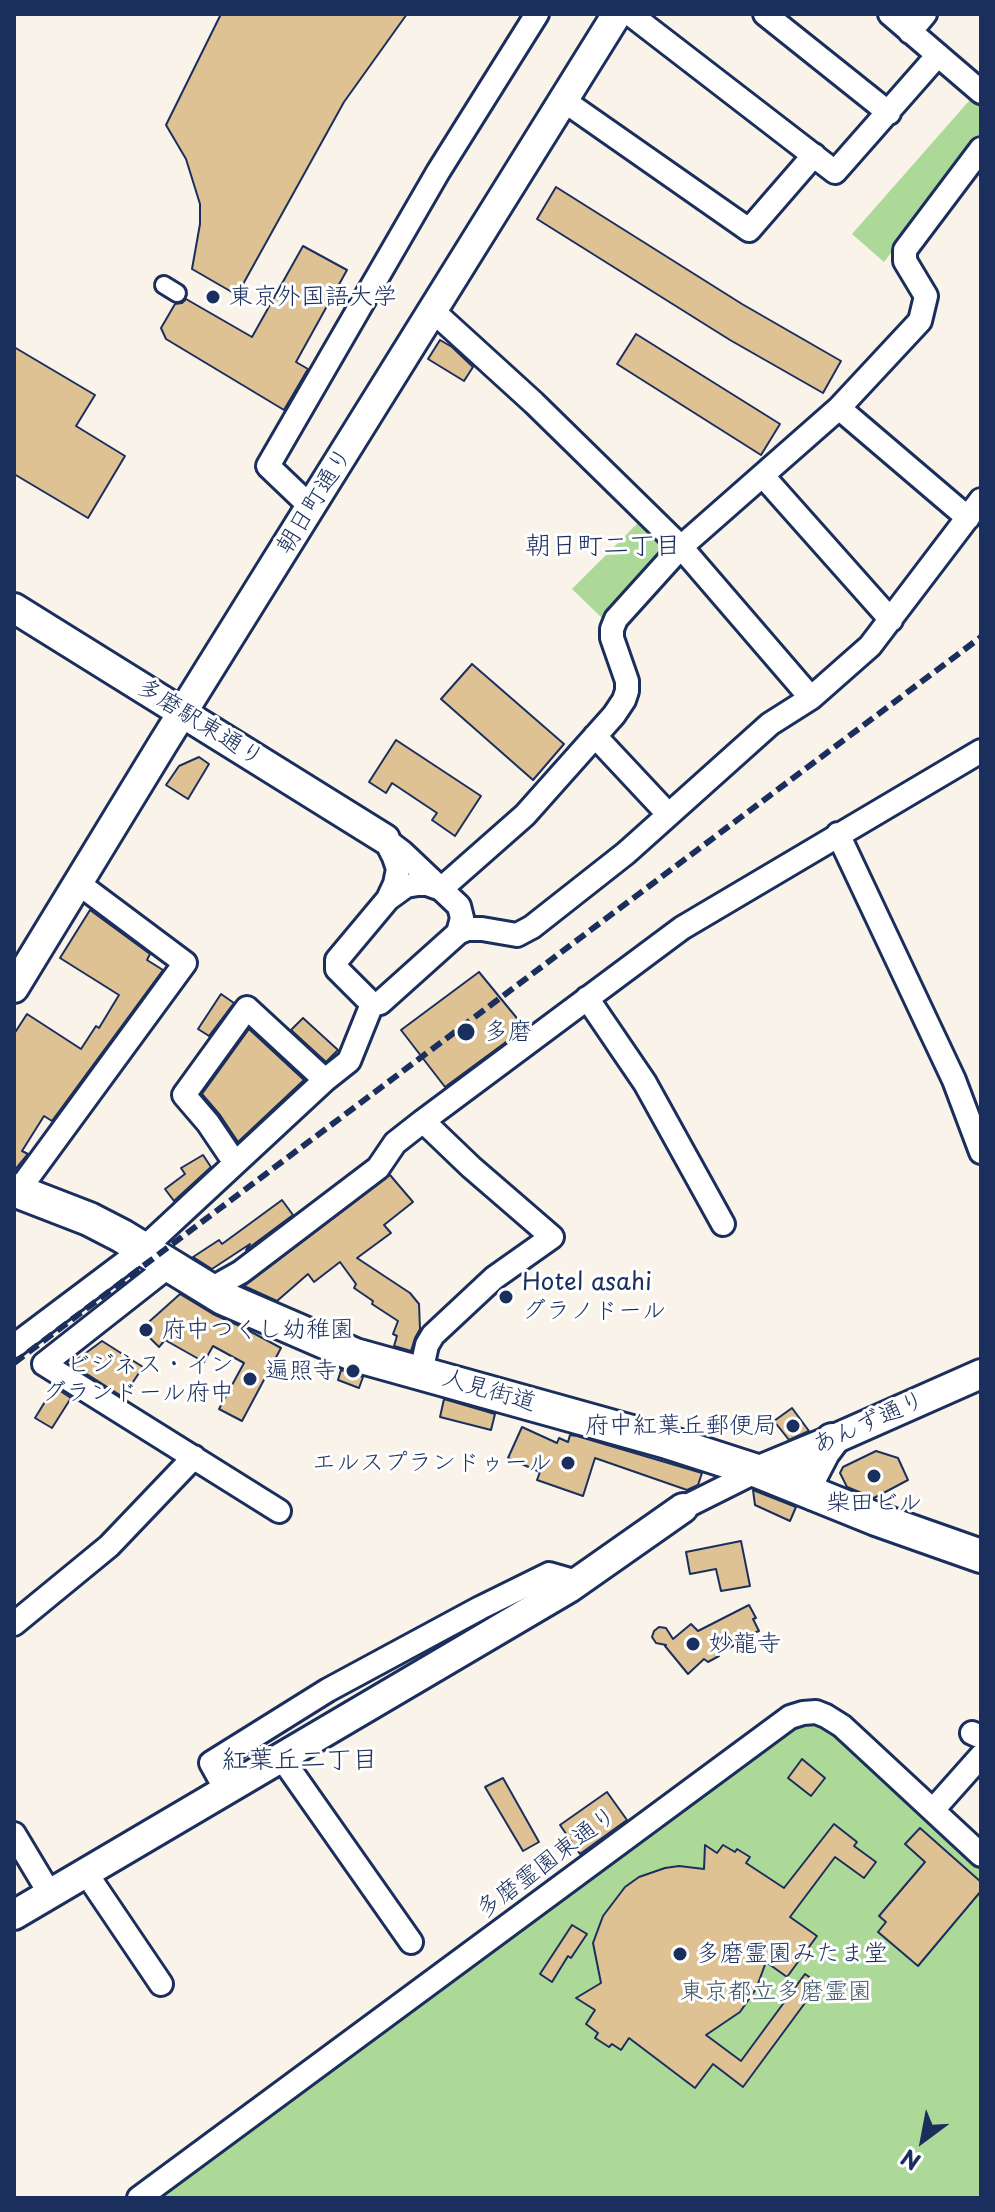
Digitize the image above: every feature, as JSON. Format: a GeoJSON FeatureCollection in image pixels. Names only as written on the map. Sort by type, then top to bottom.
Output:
{"type":"FeatureCollection","features":[{"type":"Feature","properties":{"kind":"main road","name":"人見街道"},"geometry":{"type":"LineString","coordinates":[[16,1190],[89,1219],[209,1290],[355,1355],[664,1441],[757,1471],[876,1519],[981,1556]]}},
{"type":"Feature","properties":{"kind":"main road"},"geometry":{"type":"LineString","coordinates":[[814,1494],[810,1477],[832,1440]]}},
{"type":"Feature","properties":{"kind":"street"},"geometry":{"type":"LineString","coordinates":[[311,507],[268,466],[438,172],[537,14]]}},
{"type":"Feature","properties":{"kind":"street","name":"朝日町通り"},"geometry":{"type":"LineString","coordinates":[[14,988],[617,14]]}},
{"type":"Feature","properties":{"kind":"street"},"geometry":{"type":"LineString","coordinates":[[630,14],[835,172],[938,55]]}},
{"type":"Feature","properties":{"kind":"street"},"geometry":{"type":"LineString","coordinates":[[765,14],[889,113]]}},
{"type":"Feature","properties":{"kind":"street"},"geometry":{"type":"LineString","coordinates":[[890,14],[918,23],[938,55],[981,92]]}},
{"type":"Feature","properties":{"kind":"street"},"geometry":{"type":"LineString","coordinates":[[563,100],[749,230],[814,155]]}},
{"type":"Feature","properties":{"kind":"street"},"geometry":{"type":"LineString","coordinates":[[441,889],[525,815],[624,700],[627,681],[612,638],[616,619],[681,547],[839,408],[920,321],[926,296],[905,261],[905,250],[981,149]]}},
{"type":"Feature","properties":{"kind":"street"},"geometry":{"type":"LineString","coordinates":[[433,311],[534,403],[681,547],[811,698]]}},
{"type":"Feature","properties":{"kind":"street"},"geometry":{"type":"LineString","coordinates":[[372,1004],[380,1003],[458,933],[467,929],[517,935],[532,927],[626,853],[770,724],[811,698],[870,646],[891,620],[974,509],[839,408]]}},
{"type":"Feature","properties":{"kind":"street"},"geometry":{"type":"LineString","coordinates":[[763,476],[891,620]]}},
{"type":"Feature","properties":{"kind":"street","name":"多磨駅東通り"},"geometry":{"type":"LineString","coordinates":[[14,608],[385,839]]}},
{"type":"Feature","properties":{"kind":"street"},"geometry":{"type":"LineString","coordinates":[[595,736],[668,814]]}},
{"type":"Feature","properties":{"kind":"street"},"geometry":{"type":"LineString","coordinates":[[209,1290],[241,1272],[378,1168],[395,1143],[682,928],[981,751]]}},
{"type":"Feature","properties":{"kind":"street"},"geometry":{"type":"LineString","coordinates":[[838,834],[954,1080],[981,1152]]}},
{"type":"Feature","properties":{"kind":"street"},"geometry":{"type":"LineString","coordinates":[[385,839],[459,906],[496,931]]}},
{"type":"Feature","properties":{"kind":"street"},"geometry":{"type":"LineString","coordinates":[[385,839],[398,869],[388,899]]}},
{"type":"Feature","properties":{"kind":"street"},"geometry":{"type":"LineString","coordinates":[[16,1190],[185,963],[78,883]]}},
{"type":"Feature","properties":{"kind":"street"},"geometry":{"type":"LineString","coordinates":[[372,1004],[337,969],[337,960],[388,899],[406,886],[427,884],[441,889]]}},
{"type":"Feature","properties":{"kind":"street"},"geometry":{"type":"LineString","coordinates":[[458,933],[462,918],[459,906]]}},
{"type":"Feature","properties":{"kind":"street"},"geometry":{"type":"LineString","coordinates":[[587,998],[645,1083],[723,1224]]}},
{"type":"Feature","properties":{"kind":"street"},"geometry":{"type":"LineString","coordinates":[[279,1511],[44,1364],[156,1257],[235,1163],[349,1061],[372,1004]]}},
{"type":"Feature","properties":{"kind":"street"},"geometry":{"type":"LineString","coordinates":[[235,1163],[184,1095],[247,1008],[325,1080]]}},
{"type":"Feature","properties":{"kind":"street"},"geometry":{"type":"LineString","coordinates":[[421,1372],[427,1345],[433,1335],[494,1278],[552,1237],[423,1121]]}},
{"type":"Feature","properties":{"kind":"street"},"geometry":{"type":"LineString","coordinates":[[14,1346],[156,1257]]}},
{"type":"Feature","properties":{"kind":"street","name":"あんず通り"},"geometry":{"type":"LineString","coordinates":[[757,1471],[981,1374]]}},
{"type":"Feature","properties":{"kind":"street"},"geometry":{"type":"LineString","coordinates":[[14,1624],[109,1546],[194,1457]]}},
{"type":"Feature","properties":{"kind":"street"},"geometry":{"type":"LineString","coordinates":[[14,1915],[577,1582],[683,1508],[757,1471]]}},
{"type":"Feature","properties":{"kind":"street"},"geometry":{"type":"LineString","coordinates":[[226,1790],[211,1763],[328,1690],[549,1574],[577,1582]]}},
{"type":"Feature","properties":{"kind":"street","name":"多磨霊園東通り"},"geometry":{"type":"LineString","coordinates":[[139,2198],[790,1717],[816,1712],[842,1726],[981,1855]]}},
{"type":"Feature","properties":{"kind":"street"},"geometry":{"type":"LineString","coordinates":[[933,1810],[981,1756]]}},
{"type":"Feature","properties":{"kind":"street"},"geometry":{"type":"LineString","coordinates":[[281,1757],[411,1942]]}},
{"type":"Feature","properties":{"kind":"street"},"geometry":{"type":"LineString","coordinates":[[14,1834],[50,1894]]}},
{"type":"Feature","properties":{"kind":"street"},"geometry":{"type":"LineString","coordinates":[[86,1873],[161,1984]]}},
{"type":"Feature","properties":{"kind":"green space"},"geometry":{"type":"Polygon","coordinates":[[[976,93],[981,97],[981,136],[884,262],[852,234],[976,93]]]}},
{"type":"Feature","properties":{"kind":"green space"},"geometry":{"type":"Polygon","coordinates":[[[638,523],[668,552],[602,618],[572,589],[638,523]]]}},
{"type":"Feature","properties":{"kind":"green space","name":"東京都立多磨霊園"},"geometry":{"type":"Polygon","coordinates":[[[819,1726],[840,1738],[981,1867],[981,2198],[150,2198],[782,1733],[819,1726]]]}},
{"type":"Feature","properties":{"kind":"building"},"geometry":{"type":"Polygon","coordinates":[[[221,14],[407,14],[344,102],[237,295],[192,269],[200,224],[200,204],[186,159],[166,125],[221,14]]]}},
{"type":"Feature","properties":{"kind":"building"},"geometry":{"type":"Polygon","coordinates":[[[556,187],[742,304],[841,361],[823,393],[730,340],[537,219],[556,187]]]}},
{"type":"Feature","properties":{"kind":"building"},"geometry":{"type":"Polygon","coordinates":[[[303,246],[347,270],[296,362],[308,369],[284,410],[166,339],[161,328],[175,304],[186,299],[252,337],[303,246]]]}},
{"type":"Feature","properties":{"kind":"building"},"geometry":{"type":"Polygon","coordinates":[[[636,334],[780,424],[761,455],[617,364],[636,334]]]}},
{"type":"Feature","properties":{"kind":"building"},"geometry":{"type":"Polygon","coordinates":[[[440,340],[473,367],[464,381],[428,359],[440,340]]]}},
{"type":"Feature","properties":{"kind":"building"},"geometry":{"type":"Polygon","coordinates":[[[14,347],[95,395],[76,426],[125,456],[88,518],[14,474],[14,347]]]}},
{"type":"Feature","properties":{"kind":"building"},"geometry":{"type":"Polygon","coordinates":[[[472,664],[564,744],[533,780],[441,699],[472,664]]]}},
{"type":"Feature","properties":{"kind":"building"},"geometry":{"type":"Polygon","coordinates":[[[396,740],[481,796],[455,836],[432,820],[437,813],[392,783],[386,793],[369,782],[396,740]]]}},
{"type":"Feature","properties":{"kind":"building"},"geometry":{"type":"Polygon","coordinates":[[[199,757],[209,764],[188,799],[166,785],[179,766],[199,757]]]}},
{"type":"Feature","properties":{"kind":"building"},"geometry":{"type":"Polygon","coordinates":[[[90,910],[150,954],[147,960],[163,970],[52,1121],[44,1116],[22,1151],[28,1154],[14,1171],[14,1034],[27,1014],[81,1049],[96,1026],[99,1028],[119,995],[60,958],[90,910]]]}},
{"type":"Feature","properties":{"kind":"building"},"geometry":{"type":"Polygon","coordinates":[[[479,972],[525,1028],[445,1087],[401,1030],[479,972]]]}},
{"type":"Feature","properties":{"kind":"building"},"geometry":{"type":"Polygon","coordinates":[[[221,994],[234,1003],[209,1036],[198,1029],[221,994]]]}},
{"type":"Feature","properties":{"kind":"building"},"geometry":{"type":"Polygon","coordinates":[[[303,1018],[338,1050],[326,1062],[291,1030],[303,1018]]]}},
{"type":"Feature","properties":{"kind":"building"},"geometry":{"type":"Polygon","coordinates":[[[249,1029],[304,1080],[238,1142],[202,1094],[249,1029]]]}},
{"type":"Feature","properties":{"kind":"building"},"geometry":{"type":"Polygon","coordinates":[[[203,1155],[211,1167],[174,1201],[165,1189],[185,1174],[181,1168],[203,1155]]]}},
{"type":"Feature","properties":{"kind":"building"},"geometry":{"type":"Polygon","coordinates":[[[390,1175],[413,1202],[384,1225],[391,1233],[357,1258],[410,1293],[419,1304],[420,1329],[411,1351],[394,1346],[397,1336],[393,1334],[398,1321],[354,1288],[356,1284],[340,1262],[314,1282],[308,1274],[277,1301],[244,1286],[390,1175]]]}},
{"type":"Feature","properties":{"kind":"building"},"geometry":{"type":"Polygon","coordinates":[[[282,1200],[293,1215],[246,1250],[250,1244],[212,1269],[193,1257],[219,1240],[222,1244],[282,1200]]]}},
{"type":"Feature","properties":{"kind":"building"},"geometry":{"type":"Polygon","coordinates":[[[180,1294],[281,1348],[242,1421],[219,1409],[244,1363],[213,1346],[204,1362],[165,1340],[159,1347],[141,1329],[180,1294]]]}},
{"type":"Feature","properties":{"kind":"building"},"geometry":{"type":"Polygon","coordinates":[[[102,1341],[143,1367],[123,1397],[71,1364],[102,1341]]]}},
{"type":"Feature","properties":{"kind":"building"},"geometry":{"type":"Polygon","coordinates":[[[341,1370],[363,1377],[359,1388],[338,1380],[341,1370]]]}},
{"type":"Feature","properties":{"kind":"building"},"geometry":{"type":"Polygon","coordinates":[[[54,1387],[71,1398],[52,1428],[35,1418],[54,1387]]]}},
{"type":"Feature","properties":{"kind":"building"},"geometry":{"type":"Polygon","coordinates":[[[444,1399],[495,1414],[491,1430],[440,1417],[444,1399]]]}},
{"type":"Feature","properties":{"kind":"building"},"geometry":{"type":"Polygon","coordinates":[[[792,1408],[809,1431],[789,1440],[774,1421],[792,1408]]]}},
{"type":"Feature","properties":{"kind":"building"},"geometry":{"type":"Polygon","coordinates":[[[522,1427],[557,1443],[559,1438],[568,1442],[570,1435],[577,1436],[702,1473],[698,1485],[687,1490],[595,1458],[583,1496],[537,1480],[540,1472],[508,1458],[522,1427]]]}},
{"type":"Feature","properties":{"kind":"building","name":"柴田ビル"},"geometry":{"type":"Polygon","coordinates":[[[876,1451],[898,1458],[908,1480],[874,1498],[847,1487],[840,1473],[843,1467],[876,1451]]]}},
{"type":"Feature","properties":{"kind":"building"},"geometry":{"type":"Polygon","coordinates":[[[753,1490],[796,1507],[790,1521],[755,1505],[753,1490]]]}},
{"type":"Feature","properties":{"kind":"building"},"geometry":{"type":"Polygon","coordinates":[[[741,1541],[750,1586],[721,1591],[716,1569],[690,1574],[686,1552],[741,1541]]]}},
{"type":"Feature","properties":{"kind":"building"},"geometry":{"type":"Polygon","coordinates":[[[749,1605],[759,1631],[718,1653],[719,1656],[708,1662],[704,1659],[688,1674],[666,1645],[656,1643],[652,1637],[659,1627],[666,1628],[673,1639],[691,1624],[698,1631],[749,1605]]]}},
{"type":"Feature","properties":{"kind":"building"},"geometry":{"type":"Polygon","coordinates":[[[802,1759],[825,1778],[811,1796],[788,1778],[802,1759]]]}},
{"type":"Feature","properties":{"kind":"building"},"geometry":{"type":"Polygon","coordinates":[[[503,1778],[539,1842],[523,1851],[485,1787],[503,1778]]]}},
{"type":"Feature","properties":{"kind":"building"},"geometry":{"type":"Polygon","coordinates":[[[607,1792],[627,1820],[580,1854],[560,1825],[607,1792]]]}},
{"type":"Feature","properties":{"kind":"building"},"geometry":{"type":"Polygon","coordinates":[[[834,1824],[857,1842],[854,1846],[876,1862],[864,1878],[835,1857],[790,1917],[817,1936],[787,1977],[766,1962],[756,1989],[740,2012],[706,2035],[741,2061],[805,1974],[819,1984],[743,2087],[713,2064],[695,2088],[629,2038],[621,2050],[595,2038],[598,2033],[586,2024],[595,2010],[576,1998],[601,1983],[593,1943],[603,1916],[625,1887],[639,1877],[665,1868],[704,1869],[705,1845],[717,1853],[723,1845],[750,1857],[746,1863],[784,1888],[834,1824]]]}},
{"type":"Feature","properties":{"kind":"building"},"geometry":{"type":"Polygon","coordinates":[[[920,1828],[981,1882],[981,1891],[918,1966],[878,1932],[886,1922],[879,1916],[925,1862],[905,1844],[920,1828]]]}},
{"type":"Feature","properties":{"kind":"building"},"geometry":{"type":"Polygon","coordinates":[[[572,1925],[587,1934],[552,1982],[540,1974],[572,1925]]]}},
{"type":"Feature","properties":{"kind":"railway"},"geometry":{"type":"LineString","coordinates":[[14,1363],[981,637]]}},
{"type":"Feature","properties":{"kind":"place","name":"東京外国語大学"},"geometry":{"type":"Point","coordinates":[213,297]}},
{"type":"Feature","properties":{"kind":"place","name":"多磨"},"geometry":{"type":"Point","coordinates":[466,1032]}},
{"type":"Feature","properties":{"kind":"place","name":"Hotel asahi グラノドール"},"geometry":{"type":"Point","coordinates":[506,1297]}},
{"type":"Feature","properties":{"kind":"place","name":"府中つくし幼稚園"},"geometry":{"type":"Point","coordinates":[146,1330]}},
{"type":"Feature","properties":{"kind":"place","name":"遍照寺"},"geometry":{"type":"Point","coordinates":[353,1371]}},
{"type":"Feature","properties":{"kind":"place","name":"ビジネス・イン グランドール府中"},"geometry":{"type":"Point","coordinates":[250,1379]}},
{"type":"Feature","properties":{"kind":"place","name":"府中紅葉丘郵便局"},"geometry":{"type":"Point","coordinates":[793,1426]}},
{"type":"Feature","properties":{"kind":"place","name":"エルスプランドゥール"},"geometry":{"type":"Point","coordinates":[568,1463]}},
{"type":"Feature","properties":{"kind":"place","name":"柴田ビル"},"geometry":{"type":"Point","coordinates":[874,1476]}},
{"type":"Feature","properties":{"kind":"place","name":"妙龍寺"},"geometry":{"type":"Point","coordinates":[693,1644]}},
{"type":"Feature","properties":{"kind":"place","name":"多磨霊園みたま堂"},"geometry":{"type":"Point","coordinates":[680,1954]}},
{"type":"Feature","properties":{"kind":"district","name":"朝日町二丁目"},"geometry":{"type":"Point","coordinates":[603,547]}},
{"type":"Feature","properties":{"kind":"district","name":"紅葉丘二丁目"},"geometry":{"type":"Point","coordinates":[300,1761]}}]}
